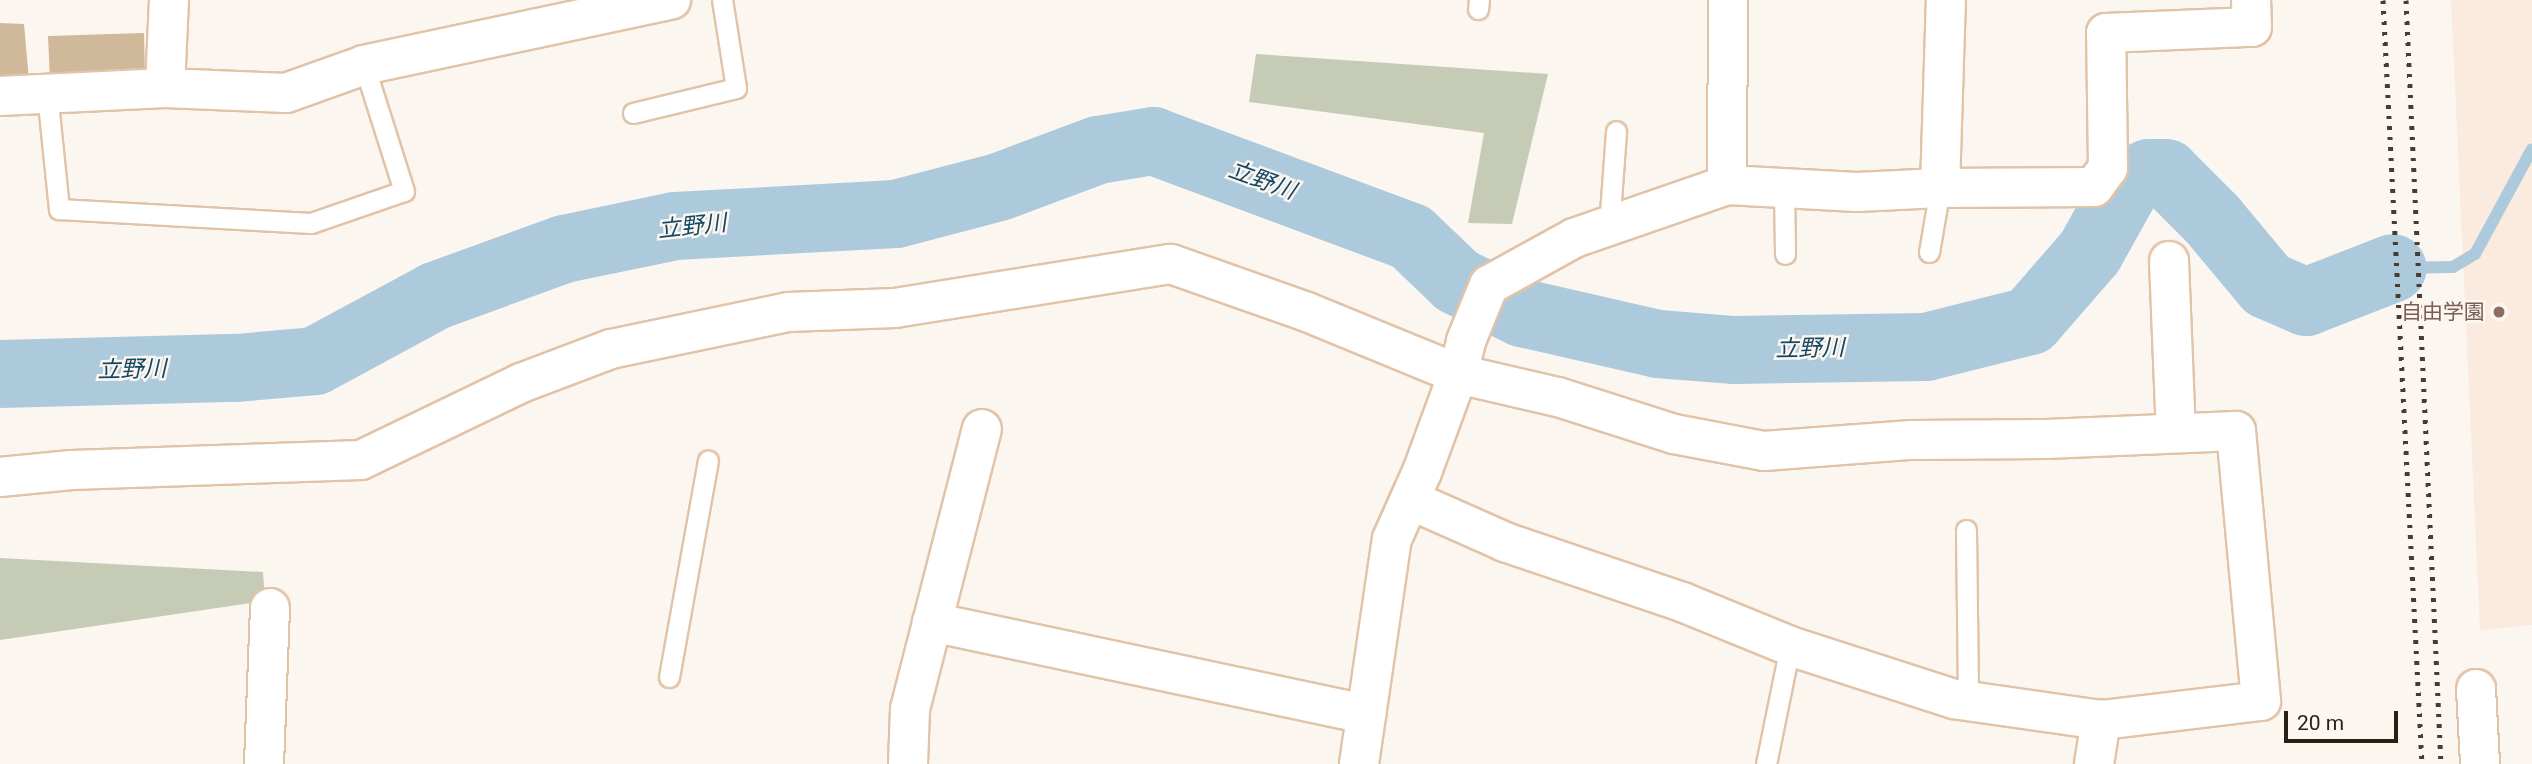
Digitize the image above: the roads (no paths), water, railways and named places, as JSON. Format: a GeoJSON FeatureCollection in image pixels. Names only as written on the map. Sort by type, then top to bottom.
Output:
{"type":"FeatureCollection","features":[{"type":"Feature","properties":{"kind":"street"},"geometry":{"type":"LineString","coordinates":[[165,88],[169,0]]}},
{"type":"Feature","properties":{"kind":"street"},"geometry":{"type":"LineString","coordinates":[[0,96],[165,88],[286,93],[364,65],[671,0]]}},
{"type":"Feature","properties":{"kind":"street"},"geometry":{"type":"LineString","coordinates":[[1727,185],[1728,0]]}},
{"type":"Feature","properties":{"kind":"street"},"geometry":{"type":"LineString","coordinates":[[1940,188],[1946,0]]}},
{"type":"Feature","properties":{"kind":"street"},"geometry":{"type":"LineString","coordinates":[[1359,764],[1392,539],[1410,500],[1489,285],[1574,239],[1727,185],[1857,192],[1940,188],[2094,187],[2108,168],[2106,33],[2252,27],[2251,0]]}},
{"type":"Feature","properties":{"kind":"street"},"geometry":{"type":"LineString","coordinates":[[2169,261],[2176,432]]}},
{"type":"Feature","properties":{"kind":"street"},"geometry":{"type":"LineString","coordinates":[[0,477],[72,470],[361,460],[521,383],[611,349],[788,312],[895,308],[1171,264],[1307,312],[1462,358],[1558,397],[1674,434],[1764,451],[1912,440],[2046,439],[2236,430],[2261,701],[2101,720],[1954,699],[1790,646],[1682,602],[1505,542],[1410,500]]}},
{"type":"Feature","properties":{"kind":"street"},"geometry":{"type":"LineString","coordinates":[[908,764],[910,709],[982,429]]}},
{"type":"Feature","properties":{"kind":"street"},"geometry":{"type":"LineString","coordinates":[[264,764],[270,608]]}},
{"type":"Feature","properties":{"kind":"street"},"geometry":{"type":"LineString","coordinates":[[932,622],[1366,714]]}},
{"type":"Feature","properties":{"kind":"street"},"geometry":{"type":"LineString","coordinates":[[2476,689],[2480,764]]}},
{"type":"Feature","properties":{"kind":"street"},"geometry":{"type":"LineString","coordinates":[[2094,764],[2101,720]]}},
{"type":"Feature","properties":{"kind":"lane"},"geometry":{"type":"LineString","coordinates":[[633,113],[736,88],[722,0]]}},
{"type":"Feature","properties":{"kind":"lane"},"geometry":{"type":"LineString","coordinates":[[47,93],[59,209],[310,223],[404,191],[364,65]]}},
{"type":"Feature","properties":{"kind":"lane"},"geometry":{"type":"LineString","coordinates":[[1609,226],[1616,131]]}},
{"type":"Feature","properties":{"kind":"lane"},"geometry":{"type":"LineString","coordinates":[[1784,188],[1785,254]]}},
{"type":"Feature","properties":{"kind":"lane"},"geometry":{"type":"LineString","coordinates":[[1929,252],[1940,188]]}},
{"type":"Feature","properties":{"kind":"lane"},"geometry":{"type":"LineString","coordinates":[[669,677],[708,460]]}},
{"type":"Feature","properties":{"kind":"lane"},"geometry":{"type":"LineString","coordinates":[[1966,530],[1968,700]]}},
{"type":"Feature","properties":{"kind":"lane"},"geometry":{"type":"LineString","coordinates":[[1766,764],[1790,646]]}},
{"type":"Feature","properties":{"kind":"waterway","name":"立野川"},"geometry":{"type":"LineString","coordinates":[[0,374],[237,368],[315,361],[435,296],[564,249],[675,226],[896,214],[999,187],[1098,150],[1153,141],[1411,237],[1457,281],[1522,313],[1658,344],[1735,350],[1926,347],[2030,321],[2090,252],[2129,182],[2149,173],[2166,173],[2212,219],[2267,285],[2306,302],[2393,268]]}},
{"type":"Feature","properties":{"kind":"waterway"},"geometry":{"type":"LineString","coordinates":[[2393,268],[2453,267],[2475,254],[2532,149]]}},
{"type":"Feature","properties":{"kind":"railway"},"geometry":{"type":"LineString","coordinates":[[2383,0],[2422,764]]}},
{"type":"Feature","properties":{"kind":"railway"},"geometry":{"type":"LineString","coordinates":[[2406,0],[2441,764]]}},
{"type":"Feature","properties":{"kind":"place","name":"自由学園"},"geometry":{"type":"Point","coordinates":[2499,312]}}]}
